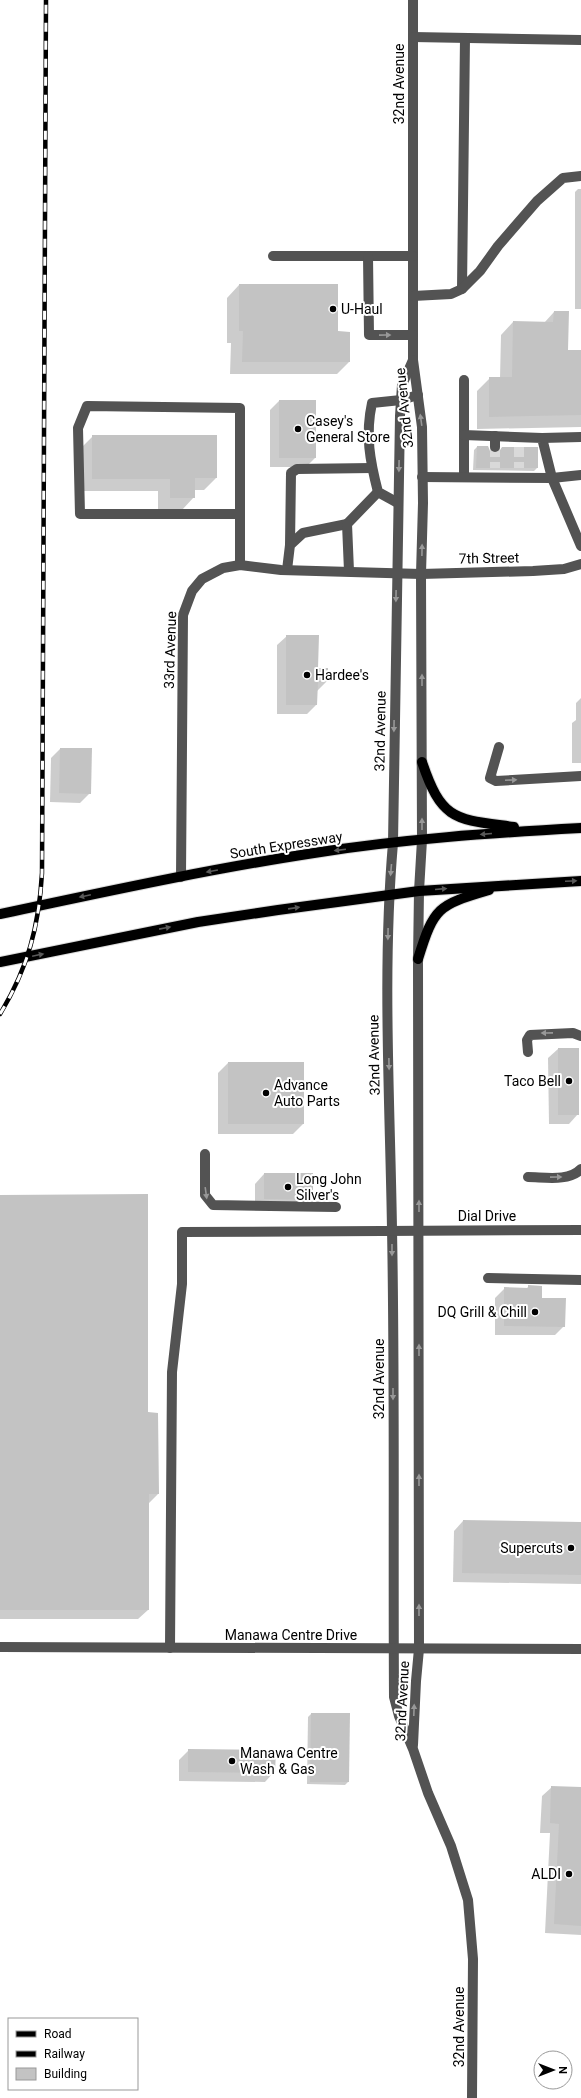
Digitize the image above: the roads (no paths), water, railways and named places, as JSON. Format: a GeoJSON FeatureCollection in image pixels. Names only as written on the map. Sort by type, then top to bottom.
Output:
{"type":"FeatureCollection","features":[{"type":"Feature","properties":{"kind":"main road"},"geometry":{"type":"LineString","coordinates":[[422,762],[431,787],[437,798],[453,814],[480,822],[536,830]]}},
{"type":"Feature","properties":{"kind":"main road","name":"South Expressway"},"geometry":{"type":"LineString","coordinates":[[0,914],[181,877],[314,853],[422,840],[536,830],[581,828]]}},
{"type":"Feature","properties":{"kind":"main road"},"geometry":{"type":"LineString","coordinates":[[0,962],[198,922],[388,895],[509,884],[581,881]]}},
{"type":"Feature","properties":{"kind":"main road"},"geometry":{"type":"LineString","coordinates":[[418,959],[428,928],[434,916],[443,907],[455,900],[509,884]]}},
{"type":"Feature","properties":{"kind":"street","name":"32nd Avenue"},"geometry":{"type":"LineString","coordinates":[[412,0],[413,360],[422,427],[422,840],[419,891],[418,959],[419,1649],[413,1750]]}},
{"type":"Feature","properties":{"kind":"street"},"geometry":{"type":"LineString","coordinates":[[412,37],[581,40]]}},
{"type":"Feature","properties":{"kind":"street"},"geometry":{"type":"LineString","coordinates":[[462,289],[465,38]]}},
{"type":"Feature","properties":{"kind":"street"},"geometry":{"type":"LineString","coordinates":[[413,296],[451,294],[462,289],[480,271],[498,246],[537,200],[563,178],[581,176]]}},
{"type":"Feature","properties":{"kind":"street"},"geometry":{"type":"LineString","coordinates":[[273,256],[413,256]]}},
{"type":"Feature","properties":{"kind":"street"},"geometry":{"type":"LineString","coordinates":[[368,256],[369,335],[413,335]]}},
{"type":"Feature","properties":{"kind":"street","name":"32nd Avenue"},"geometry":{"type":"LineString","coordinates":[[413,360],[402,385],[401,400],[396,572],[393,843],[388,895],[386,977],[392,1230],[394,1697],[398,1716],[413,1750],[428,1794],[451,1846],[468,1900],[473,1959],[472,2098]]}},
{"type":"Feature","properties":{"kind":"street"},"geometry":{"type":"LineString","coordinates":[[464,380],[464,477]]}},
{"type":"Feature","properties":{"kind":"street"},"geometry":{"type":"LineString","coordinates":[[398,503],[378,492],[370,458],[368,420],[372,403],[401,400],[418,395]]}},
{"type":"Feature","properties":{"kind":"street"},"geometry":{"type":"LineString","coordinates":[[240,514],[80,514],[78,428],[87,406],[240,408],[240,514],[240,566]]}},
{"type":"Feature","properties":{"kind":"street"},"geometry":{"type":"LineString","coordinates":[[464,435],[495,441],[519,442],[542,438],[581,437]]}},
{"type":"Feature","properties":{"kind":"street"},"geometry":{"type":"LineString","coordinates":[[542,438],[552,478],[581,546]]}},
{"type":"Feature","properties":{"kind":"street"},"geometry":{"type":"LineString","coordinates":[[287,570],[290,545],[291,473],[297,469],[372,468]]}},
{"type":"Feature","properties":{"kind":"street"},"geometry":{"type":"LineString","coordinates":[[422,477],[464,477],[495,473],[520,473],[552,478],[581,475]]}},
{"type":"Feature","properties":{"kind":"street"},"geometry":{"type":"LineString","coordinates":[[290,545],[302,533],[347,524],[378,492]]}},
{"type":"Feature","properties":{"kind":"street"},"geometry":{"type":"LineString","coordinates":[[347,524],[349,571]]}},
{"type":"Feature","properties":{"kind":"street","name":"7th Street"},"geometry":{"type":"LineString","coordinates":[[396,572],[421,574],[533,571],[564,569],[581,564]]}},
{"type":"Feature","properties":{"kind":"street","name":"33rd Avenue"},"geometry":{"type":"LineString","coordinates":[[181,877],[183,615],[192,591],[202,579],[223,568],[240,566],[287,570],[396,572]]}},
{"type":"Feature","properties":{"kind":"street"},"geometry":{"type":"LineString","coordinates":[[499,748],[490,778],[496,781],[581,776]]}},
{"type":"Feature","properties":{"kind":"street"},"geometry":{"type":"LineString","coordinates":[[528,1052],[527,1040],[530,1035],[538,1033],[573,1033],[581,1036]]}},
{"type":"Feature","properties":{"kind":"street"},"geometry":{"type":"LineString","coordinates":[[205,1154],[205,1195],[212,1205],[336,1207]]}},
{"type":"Feature","properties":{"kind":"street"},"geometry":{"type":"LineString","coordinates":[[528,1177],[567,1176],[578,1172],[581,1169]]}},
{"type":"Feature","properties":{"kind":"street","name":"Dial Drive"},"geometry":{"type":"LineString","coordinates":[[170,1648],[172,1372],[182,1284],[182,1232],[581,1230]]}},
{"type":"Feature","properties":{"kind":"street"},"geometry":{"type":"LineString","coordinates":[[488,1278],[581,1280]]}},
{"type":"Feature","properties":{"kind":"street","name":"Manawa Centre Drive"},"geometry":{"type":"LineString","coordinates":[[0,1647],[581,1650]]}},
{"type":"Feature","properties":{"kind":"tunnel"},"geometry":{"type":"LineString","coordinates":[[495,447],[495,468]]}},
{"type":"Feature","properties":{"kind":"tunnel"},"geometry":{"type":"LineString","coordinates":[[519,447],[519,468]]}},
{"type":"Feature","properties":{"kind":"railway"},"geometry":{"type":"LineString","coordinates":[[0,1014],[10,997],[25,963],[35,929],[42,873],[46,0]]}},
{"type":"Feature","properties":{"kind":"place","name":"U-Haul"},"geometry":{"type":"Point","coordinates":[333,309]}},
{"type":"Feature","properties":{"kind":"place","name":"Casey's General Store"},"geometry":{"type":"Point","coordinates":[298,429]}},
{"type":"Feature","properties":{"kind":"place","name":"Hardee's"},"geometry":{"type":"Point","coordinates":[307,675]}},
{"type":"Feature","properties":{"kind":"place","name":"Taco Bell"},"geometry":{"type":"Point","coordinates":[569,1081]}},
{"type":"Feature","properties":{"kind":"place","name":"Advance Auto Parts"},"geometry":{"type":"Point","coordinates":[266,1093]}},
{"type":"Feature","properties":{"kind":"place","name":"Long John Silver's"},"geometry":{"type":"Point","coordinates":[288,1187]}},
{"type":"Feature","properties":{"kind":"place","name":"DQ Grill & Chill"},"geometry":{"type":"Point","coordinates":[535,1312]}},
{"type":"Feature","properties":{"kind":"place","name":"Supercuts"},"geometry":{"type":"Point","coordinates":[571,1548]}},
{"type":"Feature","properties":{"kind":"place","name":"Manawa Centre Wash & Gas"},"geometry":{"type":"Point","coordinates":[232,1761]}},
{"type":"Feature","properties":{"kind":"place","name":"ALDI"},"geometry":{"type":"Point","coordinates":[569,1874]}}]}
